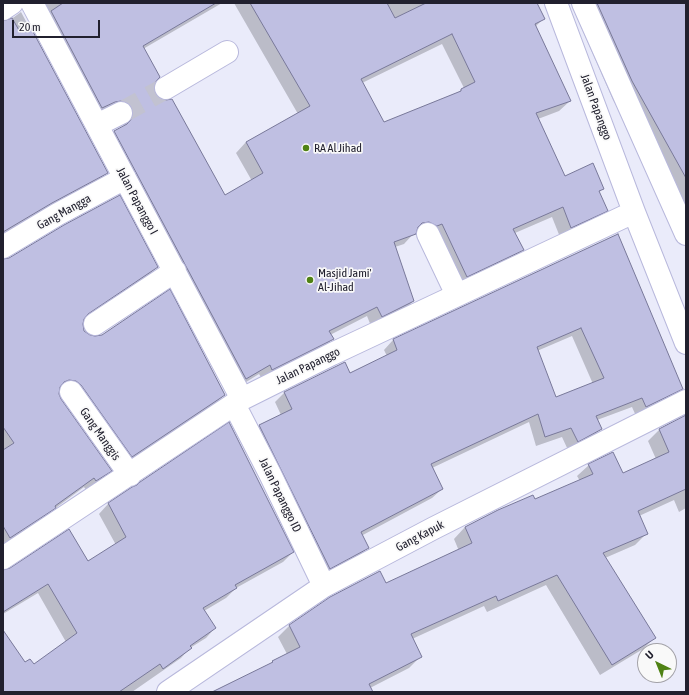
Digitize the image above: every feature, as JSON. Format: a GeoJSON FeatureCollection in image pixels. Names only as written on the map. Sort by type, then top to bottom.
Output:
{"type":"FeatureCollection","features":[{"type":"Feature","properties":{"kind":"street"},"geometry":{"type":"LineString","coordinates":[[3,9],[12,3]]}},
{"type":"Feature","properties":{"kind":"street","name":"Jalan Papanggo I"},"geometry":{"type":"LineString","coordinates":[[32,3],[175,271],[238,401]]}},
{"type":"Feature","properties":{"kind":"street","name":"Jalan Papanggo"},"geometry":{"type":"LineString","coordinates":[[556,3],[634,212],[686,343]]}},
{"type":"Feature","properties":{"kind":"street"},"geometry":{"type":"LineString","coordinates":[[583,3],[686,234]]}},
{"type":"Feature","properties":{"kind":"street"},"geometry":{"type":"LineString","coordinates":[[166,88],[227,52]]}},
{"type":"Feature","properties":{"kind":"street"},"geometry":{"type":"LineString","coordinates":[[97,125],[121,113]]}},
{"type":"Feature","properties":{"kind":"street","name":"Gang Mangga"},"geometry":{"type":"LineString","coordinates":[[3,248],[58,214],[125,178]]}},
{"type":"Feature","properties":{"kind":"street","name":"Jalan Papanggo"},"geometry":{"type":"LineString","coordinates":[[3,558],[130,475],[238,401],[332,354],[634,212]]}},
{"type":"Feature","properties":{"kind":"street"},"geometry":{"type":"LineString","coordinates":[[428,234],[457,295]]}},
{"type":"Feature","properties":{"kind":"street"},"geometry":{"type":"LineString","coordinates":[[95,324],[175,271]]}},
{"type":"Feature","properties":{"kind":"street","name":"Gang Manggis"},"geometry":{"type":"LineString","coordinates":[[71,392],[130,475]]}},
{"type":"Feature","properties":{"kind":"street","name":"Jalan Papanggo ID"},"geometry":{"type":"LineString","coordinates":[[238,401],[270,474],[324,586]]}},
{"type":"Feature","properties":{"kind":"street","name":"Gang Kapuk"},"geometry":{"type":"LineString","coordinates":[[168,692],[324,586],[686,401]]}},
{"type":"Feature","properties":{"kind":"building"},"geometry":{"type":"Polygon","coordinates":[[[63,3],[216,3],[143,46],[160,77],[155,82],[155,94],[160,99],[172,99],[225,195],[263,173],[246,142],[310,106],[250,3],[387,3],[395,18],[426,3],[537,3],[545,19],[535,24],[571,101],[536,113],[565,176],[593,163],[604,189],[599,191],[608,211],[571,228],[563,207],[513,229],[524,250],[467,277],[442,224],[437,226],[429,222],[422,223],[418,227],[416,234],[394,242],[414,301],[382,317],[377,307],[329,331],[334,339],[272,370],[270,365],[246,379],[114,131],[131,120],[133,114],[132,108],[128,102],[121,101],[102,108],[51,11],[63,3]],[[452,34],[361,79],[384,122],[461,91],[461,89],[475,82],[452,34]]]}},
{"type":"Feature","properties":{"kind":"building"},"geometry":{"type":"Polygon","coordinates":[[[597,3],[686,3],[686,178],[632,81],[597,3]]]}},
{"type":"Feature","properties":{"kind":"building"},"geometry":{"type":"Polygon","coordinates":[[[12,18],[20,32],[30,26],[108,173],[52,203],[3,232],[3,21],[12,18]]]}},
{"type":"Feature","properties":{"kind":"building"},"geometry":{"type":"Polygon","coordinates":[[[120,195],[158,267],[88,314],[84,319],[84,331],[90,335],[102,335],[170,289],[225,395],[132,457],[81,385],[76,381],[69,380],[64,382],[60,387],[59,394],[61,399],[112,471],[96,481],[94,478],[55,506],[56,508],[10,538],[3,526],[3,450],[14,443],[3,427],[3,259],[9,258],[64,225],[120,195]]]}},
{"type":"Feature","properties":{"kind":"building"},"geometry":{"type":"Polygon","coordinates":[[[618,234],[683,389],[646,407],[642,398],[596,416],[602,429],[578,442],[571,428],[545,437],[538,414],[431,464],[443,489],[361,532],[369,548],[330,569],[259,425],[292,409],[284,392],[345,362],[350,373],[397,350],[393,339],[618,234]],[[581,328],[537,347],[556,397],[604,378],[581,328]]]}},
{"type":"Feature","properties":{"kind":"building"},"geometry":{"type":"Polygon","coordinates":[[[686,415],[686,489],[638,511],[648,534],[603,553],[656,638],[648,643],[637,643],[637,650],[612,665],[557,575],[498,601],[496,596],[411,634],[422,657],[369,684],[373,692],[212,692],[300,647],[289,625],[330,597],[380,571],[386,583],[472,543],[465,527],[498,510],[533,495],[535,499],[593,474],[588,464],[613,452],[623,473],[669,452],[659,429],[686,415]]]}},
{"type":"Feature","properties":{"kind":"building"},"geometry":{"type":"Polygon","coordinates":[[[229,422],[294,552],[235,585],[237,588],[203,608],[216,628],[190,646],[192,648],[163,669],[160,664],[119,692],[3,692],[3,630],[25,662],[30,659],[34,664],[77,633],[48,584],[3,612],[3,570],[10,568],[69,529],[88,561],[126,537],[108,503],[229,422]]]}},
{"type":"Feature","properties":{"kind":"tunnel"},"geometry":{"type":"LineString","coordinates":[[121,113],[166,88]]}},
{"type":"Feature","properties":{"kind":"place","name":"RA Al Jihad"},"geometry":{"type":"Point","coordinates":[306,148]}},
{"type":"Feature","properties":{"kind":"place","name":"Masjid Jami' Al-Jihad"},"geometry":{"type":"Point","coordinates":[310,280]}}]}
